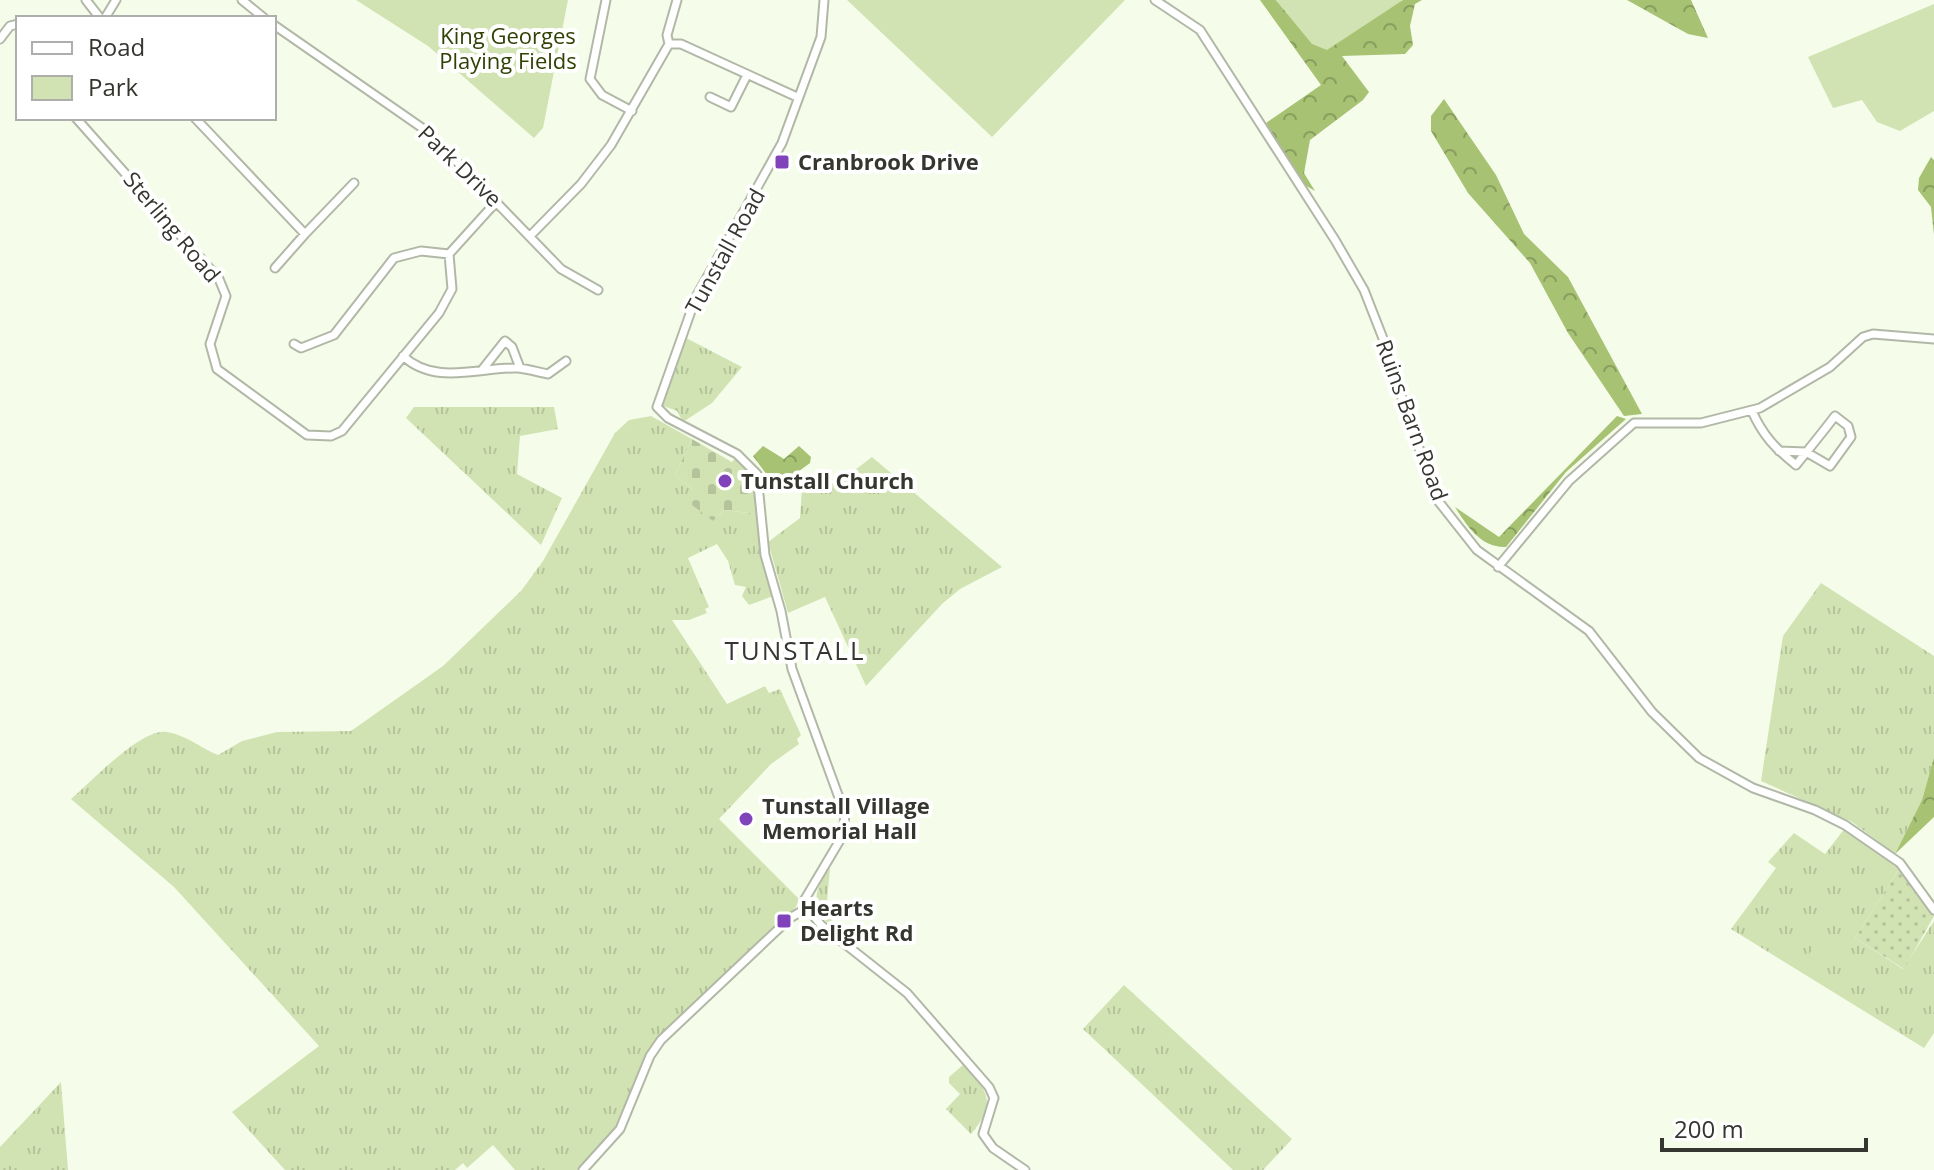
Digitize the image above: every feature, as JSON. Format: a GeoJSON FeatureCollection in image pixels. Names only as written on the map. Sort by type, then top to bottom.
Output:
{"type":"FeatureCollection","features":[{"type":"Feature","properties":{"kind":"street"},"geometry":{"type":"LineString","coordinates":[[86,0],[100,16]]}},
{"type":"Feature","properties":{"kind":"street"},"geometry":{"type":"LineString","coordinates":[[104,16],[116,0]]}},
{"type":"Feature","properties":{"kind":"street"},"geometry":{"type":"LineString","coordinates":[[242,0],[262,16]]}},
{"type":"Feature","properties":{"kind":"street"},"geometry":{"type":"LineString","coordinates":[[606,0],[590,79],[602,95],[632,111]]}},
{"type":"Feature","properties":{"kind":"street"},"geometry":{"type":"LineString","coordinates":[[530,236],[581,184],[632,111],[669,44],[667,35],[677,0]]}},
{"type":"Feature","properties":{"kind":"street","name":"Tunstall Road"},"geometry":{"type":"LineString","coordinates":[[807,908],[805,899],[843,835],[845,814],[792,669],[781,611],[765,555],[757,474],[737,454],[668,418],[657,407],[696,297],[774,161],[821,37],[824,0]]}},
{"type":"Feature","properties":{"kind":"street","name":"Ruins Barn Road"},"geometry":{"type":"LineString","coordinates":[[1155,0],[1200,30],[1335,240],[1364,290],[1393,364],[1406,413],[1439,502],[1477,550],[1565,610],[1589,631],[1652,712],[1699,758],[1753,788],[1815,810],[1845,825],[1900,863],[1934,910]]}},
{"type":"Feature","properties":{"kind":"street"},"geometry":{"type":"LineString","coordinates":[[0,39],[10,26],[16,24]]}},
{"type":"Feature","properties":{"kind":"street","name":"Park Drive"},"geometry":{"type":"LineString","coordinates":[[276,26],[428,132],[561,269],[598,290]]}},
{"type":"Feature","properties":{"kind":"street"},"geometry":{"type":"LineString","coordinates":[[669,44],[681,44],[797,97]]}},
{"type":"Feature","properties":{"kind":"street"},"geometry":{"type":"LineString","coordinates":[[710,97],[731,107],[747,75]]}},
{"type":"Feature","properties":{"kind":"street","name":"Sterling Road"},"geometry":{"type":"LineString","coordinates":[[78,120],[130,176],[224,288],[224,305],[210,344],[217,369],[296,429],[316,437],[342,431],[439,313],[452,289],[449,254]]}},
{"type":"Feature","properties":{"kind":"street"},"geometry":{"type":"LineString","coordinates":[[197,120],[305,234]]}},
{"type":"Feature","properties":{"kind":"street"},"geometry":{"type":"LineString","coordinates":[[275,268],[354,183]]}},
{"type":"Feature","properties":{"kind":"street"},"geometry":{"type":"LineString","coordinates":[[294,344],[301,348],[334,335],[394,258],[421,251],[449,254],[497,201]]}},
{"type":"Feature","properties":{"kind":"street"},"geometry":{"type":"LineString","coordinates":[[1498,567],[1569,481],[1634,423],[1701,423],[1752,411],[1830,367],[1863,337],[1880,333],[1934,339]]}},
{"type":"Feature","properties":{"kind":"street"},"geometry":{"type":"LineString","coordinates":[[482,370],[505,341],[512,347],[520,368]]}},
{"type":"Feature","properties":{"kind":"street"},"geometry":{"type":"LineString","coordinates":[[403,356],[410,363],[438,373],[520,368],[548,374],[566,361]]}},
{"type":"Feature","properties":{"kind":"street"},"geometry":{"type":"LineString","coordinates":[[1752,411],[1763,434],[1779,451],[1796,465],[1806,452],[1835,416],[1848,426],[1851,437],[1830,466],[1806,452],[1779,451]]}},
{"type":"Feature","properties":{"kind":"street"},"geometry":{"type":"LineString","coordinates":[[583,1170],[620,1129],[650,1056],[661,1040],[790,918],[807,908],[821,925],[914,1000],[989,1087],[994,1098],[983,1134],[993,1148],[1025,1170]]}},
{"type":"Feature","properties":{"kind":"green space","name":"King Georges Playing Fields"},"geometry":{"type":"Polygon","coordinates":[[[356,0],[568,0],[543,128],[534,138],[428,46],[356,0]]]}},
{"type":"Feature","properties":{"kind":"green space"},"geometry":{"type":"Polygon","coordinates":[[[847,0],[1125,0],[992,137],[847,0]]]}},
{"type":"Feature","properties":{"kind":"green space"},"geometry":{"type":"Polygon","coordinates":[[[1260,0],[1276,0],[1312,43],[1403,0],[1422,0],[1415,4],[1410,26],[1413,45],[1405,54],[1342,56],[1369,92],[1363,100],[1310,140],[1304,173],[1315,191],[1303,184],[1266,123],[1321,85],[1260,0]]]}},
{"type":"Feature","properties":{"kind":"green space"},"geometry":{"type":"Polygon","coordinates":[[[1276,0],[1403,0],[1327,50],[1312,44],[1276,0]]]}},
{"type":"Feature","properties":{"kind":"green space"},"geometry":{"type":"Polygon","coordinates":[[[1627,0],[1691,0],[1708,38],[1688,34],[1627,0]]]}},
{"type":"Feature","properties":{"kind":"green space"},"geometry":{"type":"Polygon","coordinates":[[[1934,4],[1934,111],[1900,131],[1877,122],[1862,100],[1833,108],[1808,57],[1934,4]]]}},
{"type":"Feature","properties":{"kind":"green space"},"geometry":{"type":"Polygon","coordinates":[[[1444,99],[1496,175],[1524,234],[1568,277],[1642,414],[1624,416],[1568,333],[1530,263],[1468,193],[1431,131],[1431,116],[1444,99]]]}},
{"type":"Feature","properties":{"kind":"green space"},"geometry":{"type":"Polygon","coordinates":[[[1931,157],[1934,160],[1934,235],[1931,207],[1918,190],[1919,178],[1931,157]]]}},
{"type":"Feature","properties":{"kind":"green space"},"geometry":{"type":"Polygon","coordinates":[[[686,338],[742,367],[712,403],[683,422],[677,411],[661,405],[686,338]]]}},
{"type":"Feature","properties":{"kind":"green space"},"geometry":{"type":"Polygon","coordinates":[[[414,407],[554,407],[558,429],[520,436],[517,474],[562,498],[541,545],[406,418],[414,407]]]}},
{"type":"Feature","properties":{"kind":"green space"},"geometry":{"type":"Polygon","coordinates":[[[651,416],[692,439],[675,475],[693,490],[713,521],[724,510],[757,514],[764,564],[773,596],[749,605],[742,596],[746,587],[735,585],[728,561],[717,544],[688,558],[709,607],[705,609],[707,613],[689,620],[672,620],[727,704],[765,686],[769,693],[780,689],[801,735],[797,739],[799,744],[771,764],[719,819],[799,899],[796,907],[753,953],[648,1051],[613,1132],[580,1170],[515,1170],[493,1145],[467,1168],[463,1163],[455,1170],[285,1170],[232,1112],[319,1046],[174,887],[71,799],[131,747],[157,733],[181,736],[218,755],[242,741],[277,732],[351,731],[443,666],[521,591],[543,561],[615,433],[629,420],[651,416]]]}},
{"type":"Feature","properties":{"kind":"green space"},"geometry":{"type":"Polygon","coordinates":[[[1617,416],[1626,419],[1566,472],[1506,547],[1482,540],[1455,507],[1499,537],[1617,416]]]}},
{"type":"Feature","properties":{"kind":"green space"},"geometry":{"type":"Polygon","coordinates":[[[692,439],[732,462],[735,458],[752,472],[757,514],[724,510],[713,521],[692,505],[693,490],[675,475],[692,439]]]}},
{"type":"Feature","properties":{"kind":"green space"},"geometry":{"type":"Polygon","coordinates":[[[763,446],[784,459],[799,446],[811,457],[810,463],[791,477],[767,475],[753,456],[763,446]]]}},
{"type":"Feature","properties":{"kind":"green space"},"geometry":{"type":"Polygon","coordinates":[[[872,457],[1002,567],[960,589],[942,604],[866,686],[825,597],[788,613],[768,542],[800,518],[802,488],[838,483],[872,457]]]}},
{"type":"Feature","properties":{"kind":"green space"},"geometry":{"type":"Polygon","coordinates":[[[1821,583],[1934,656],[1934,757],[1922,800],[1895,854],[1852,822],[1761,781],[1783,636],[1821,583]]]}},
{"type":"Feature","properties":{"kind":"green space"},"geometry":{"type":"Polygon","coordinates":[[[1934,757],[1934,817],[1895,854],[1922,800],[1934,757]]]}},
{"type":"Feature","properties":{"kind":"green space"},"geometry":{"type":"Polygon","coordinates":[[[1845,828],[1899,869],[1855,938],[1903,969],[1934,921],[1934,1033],[1924,1048],[1731,929],[1776,868],[1768,862],[1794,833],[1825,854],[1845,828]]]}},
{"type":"Feature","properties":{"kind":"green space"},"geometry":{"type":"Polygon","coordinates":[[[830,868],[826,913],[841,933],[824,919],[817,904],[819,887],[830,868]]]}},
{"type":"Feature","properties":{"kind":"green space"},"geometry":{"type":"Polygon","coordinates":[[[1899,869],[1934,916],[1904,969],[1855,938],[1899,869]]]}},
{"type":"Feature","properties":{"kind":"green space"},"geometry":{"type":"Polygon","coordinates":[[[1825,932],[1841,944],[1818,977],[1801,965],[1825,932]]]}},
{"type":"Feature","properties":{"kind":"green space"},"geometry":{"type":"Polygon","coordinates":[[[1124,985],[1292,1139],[1263,1170],[1233,1170],[1083,1029],[1124,985]]]}},
{"type":"Feature","properties":{"kind":"green space"},"geometry":{"type":"Polygon","coordinates":[[[963,1065],[984,1090],[987,1106],[971,1134],[946,1109],[960,1094],[949,1083],[949,1077],[963,1065]]]}},
{"type":"Feature","properties":{"kind":"green space"},"geometry":{"type":"Polygon","coordinates":[[[61,1082],[68,1170],[0,1170],[0,1147],[61,1082]]]}},
{"type":"Feature","properties":{"kind":"place","name":"Cranbrook Drive"},"geometry":{"type":"Point","coordinates":[782,162]}},
{"type":"Feature","properties":{"kind":"place","name":"Tunstall Church"},"geometry":{"type":"Point","coordinates":[725,481]}},
{"type":"Feature","properties":{"kind":"place","name":"Tunstall Village Memorial Hall"},"geometry":{"type":"Point","coordinates":[746,819]}},
{"type":"Feature","properties":{"kind":"place","name":"Hearts Delight Rd"},"geometry":{"type":"Point","coordinates":[784,921]}},
{"type":"Feature","properties":{"kind":"district","name":"TUNSTALL"},"geometry":{"type":"Point","coordinates":[795,651]}}]}
